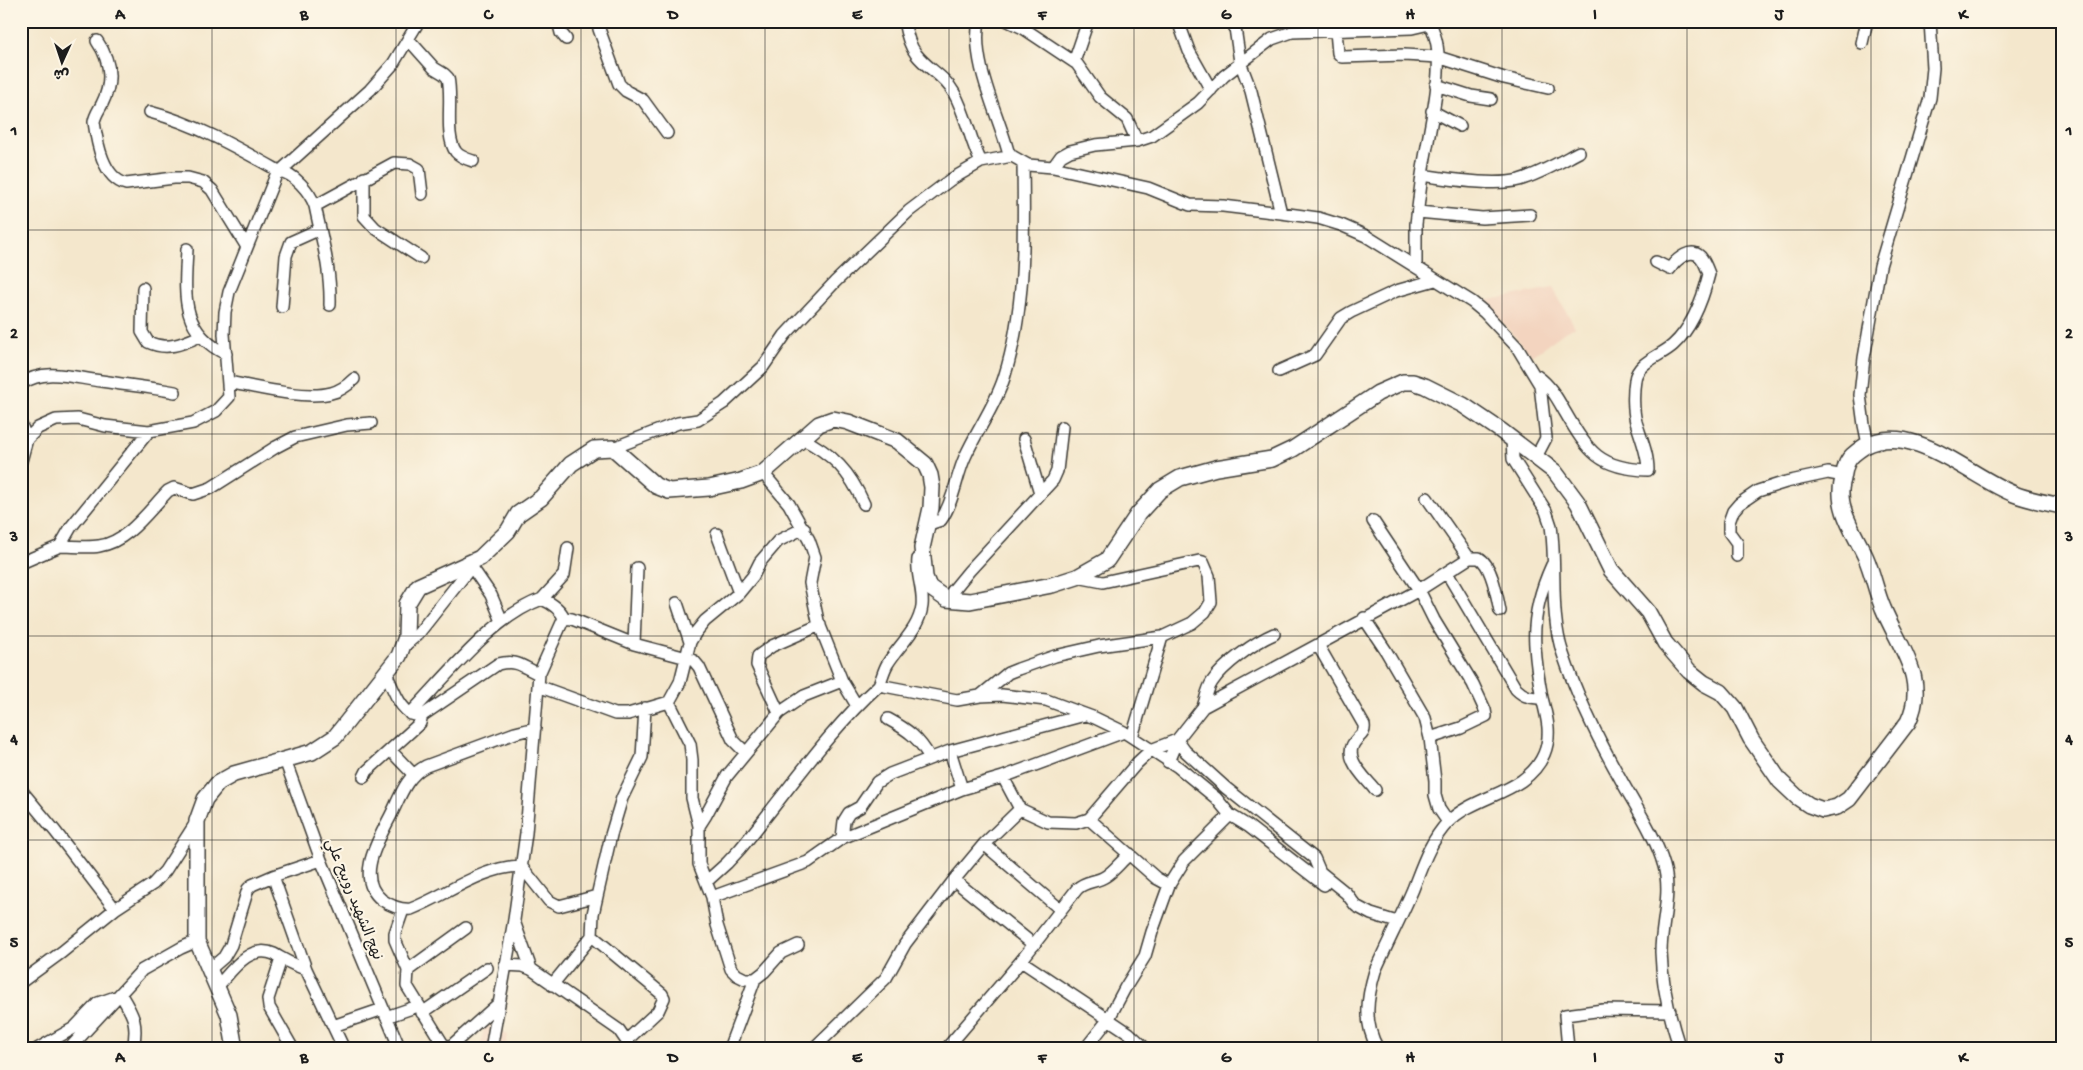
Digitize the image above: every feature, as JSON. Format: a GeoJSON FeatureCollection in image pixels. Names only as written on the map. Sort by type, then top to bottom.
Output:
{"type":"FeatureCollection","features":[{"type":"Feature","properties":{"kind":"main road"},"geometry":{"type":"LineString","coordinates":[[235,1049],[229,1015],[197,941],[197,821],[205,799],[218,783],[234,774],[312,752],[335,737],[386,674],[404,646],[407,604],[418,586],[470,565],[480,558],[508,531],[518,514],[541,498],[571,464],[594,449],[613,448],[656,486],[669,491],[710,488],[741,481],[763,473],[819,424],[833,419],[848,422],[897,441],[925,464],[930,474],[932,488],[929,524],[922,548],[925,577],[929,587],[946,599],[957,601],[986,599],[1052,585],[1077,577],[1107,560],[1138,514],[1160,490],[1180,478],[1216,468],[1272,460],[1282,456],[1378,393],[1393,385],[1413,382],[1425,386],[1463,406],[1512,438],[1555,472],[1570,490],[1586,516],[1605,561],[1648,612],[1673,653],[1689,671],[1704,683],[1721,692],[1736,708],[1751,738],[1780,781],[1809,805],[1824,810],[1837,807],[1849,799],[1908,722],[1914,709],[1916,698],[1916,685],[1910,667],[1883,608],[1866,559],[1845,515],[1840,490],[1848,461],[1868,444],[1878,441],[1893,439],[1916,442],[2013,494],[2062,506]]}},
{"type":"Feature","properties":{"kind":"street"},"geometry":{"type":"LineString","coordinates":[[21,461],[27,439],[43,425],[64,418],[78,418],[105,426],[149,431],[186,425],[208,417],[227,400],[229,396],[224,334],[229,292],[279,171],[370,90],[393,64],[419,21]]}},
{"type":"Feature","properties":{"kind":"street"},"geometry":{"type":"LineString","coordinates":[[558,21],[561,33],[566,39]]}},
{"type":"Feature","properties":{"kind":"street"},"geometry":{"type":"LineString","coordinates":[[598,21],[599,29],[620,84],[626,91],[644,100],[667,133]]}},
{"type":"Feature","properties":{"kind":"street"},"geometry":{"type":"LineString","coordinates":[[904,21],[911,48],[917,56],[949,83],[956,95],[973,148],[981,162]]}},
{"type":"Feature","properties":{"kind":"street"},"geometry":{"type":"LineString","coordinates":[[978,21],[977,38],[983,70],[1008,151],[1012,156],[1028,165],[1053,167],[1148,188],[1190,205],[1223,206],[1318,218],[1341,225],[1366,236],[1416,266],[1484,312],[1516,347],[1541,390],[1546,438],[1536,457]]}},
{"type":"Feature","properties":{"kind":"street"},"geometry":{"type":"LineString","coordinates":[[1008,21],[1023,28],[1074,62],[1100,97],[1127,119],[1137,142]]}},
{"type":"Feature","properties":{"kind":"street"},"geometry":{"type":"LineString","coordinates":[[1074,62],[1088,21]]}},
{"type":"Feature","properties":{"kind":"street"},"geometry":{"type":"LineString","coordinates":[[1178,21],[1189,51],[1211,90]]}},
{"type":"Feature","properties":{"kind":"street"},"geometry":{"type":"LineString","coordinates":[[1234,21],[1240,62],[1252,91],[1281,213]]}},
{"type":"Feature","properties":{"kind":"street"},"geometry":{"type":"LineString","coordinates":[[1862,43],[1867,21]]}},
{"type":"Feature","properties":{"kind":"street"},"geometry":{"type":"LineString","coordinates":[[1868,444],[1860,395],[1864,358],[1880,266],[1930,98],[1933,68],[1930,21]]}},
{"type":"Feature","properties":{"kind":"street"},"geometry":{"type":"LineString","coordinates":[[1053,167],[1061,156],[1070,150],[1088,146],[1137,142],[1152,136],[1171,124],[1240,62],[1272,38],[1292,27],[1336,31],[1412,28],[1431,22],[1438,45],[1438,57],[1436,85],[1418,212],[1416,266]]}},
{"type":"Feature","properties":{"kind":"street"},"geometry":{"type":"LineString","coordinates":[[1336,31],[1338,53],[1342,57],[1438,57],[1504,78],[1548,88]]}},
{"type":"Feature","properties":{"kind":"street"},"geometry":{"type":"LineString","coordinates":[[409,40],[434,68],[448,78],[450,84],[451,134],[455,151],[458,155],[473,161]]}},
{"type":"Feature","properties":{"kind":"street"},"geometry":{"type":"LineString","coordinates":[[97,41],[107,59],[109,81],[107,93],[94,122],[109,173],[119,182],[126,184],[174,178],[188,178],[203,182],[212,190],[247,247]]}},
{"type":"Feature","properties":{"kind":"street"},"geometry":{"type":"LineString","coordinates":[[1436,85],[1471,96],[1491,99]]}},
{"type":"Feature","properties":{"kind":"street"},"geometry":{"type":"LineString","coordinates":[[1432,111],[1460,126]]}},
{"type":"Feature","properties":{"kind":"street"},"geometry":{"type":"LineString","coordinates":[[150,112],[168,116],[204,131],[279,171],[287,172],[301,184],[312,197],[315,206],[331,279],[330,305]]}},
{"type":"Feature","properties":{"kind":"street"},"geometry":{"type":"LineString","coordinates":[[1422,175],[1470,180],[1517,180],[1535,174],[1579,152]]}},
{"type":"Feature","properties":{"kind":"street"},"geometry":{"type":"LineString","coordinates":[[613,448],[678,423],[698,420],[724,403],[763,367],[785,335],[835,282],[908,211],[950,180],[981,162],[1012,156]]}},
{"type":"Feature","properties":{"kind":"street"},"geometry":{"type":"LineString","coordinates":[[315,206],[394,163],[410,164],[419,169],[422,194]]}},
{"type":"Feature","properties":{"kind":"street"},"geometry":{"type":"LineString","coordinates":[[929,524],[941,520],[944,515],[965,457],[1004,380],[1015,337],[1023,272],[1023,163]]}},
{"type":"Feature","properties":{"kind":"street"},"geometry":{"type":"LineString","coordinates":[[364,178],[364,216],[375,228],[421,258]]}},
{"type":"Feature","properties":{"kind":"street"},"geometry":{"type":"LineString","coordinates":[[1418,212],[1482,218],[1530,215]]}},
{"type":"Feature","properties":{"kind":"street"},"geometry":{"type":"LineString","coordinates":[[282,307],[286,256],[291,242],[320,229]]}},
{"type":"Feature","properties":{"kind":"street"},"geometry":{"type":"LineString","coordinates":[[187,250],[186,307],[194,328],[200,336],[210,345],[226,354]]}},
{"type":"Feature","properties":{"kind":"street"},"geometry":{"type":"LineString","coordinates":[[1533,374],[1543,380],[1555,394],[1582,439],[1597,457],[1617,467],[1648,470],[1647,456],[1636,419],[1635,379],[1638,370],[1672,346],[1685,330],[1696,312],[1709,274],[1702,258],[1697,253],[1690,253],[1679,257],[1670,269],[1656,262]]}},
{"type":"Feature","properties":{"kind":"street"},"geometry":{"type":"LineString","coordinates":[[1279,371],[1315,355],[1341,318],[1351,312],[1396,291],[1436,280]]}},
{"type":"Feature","properties":{"kind":"street"},"geometry":{"type":"LineString","coordinates":[[143,288],[142,332],[148,342],[162,347],[170,347],[180,345],[200,336]]}},
{"type":"Feature","properties":{"kind":"street"},"geometry":{"type":"LineString","coordinates":[[21,384],[40,376],[65,374],[98,381],[147,386],[175,392]]}},
{"type":"Feature","properties":{"kind":"street"},"geometry":{"type":"LineString","coordinates":[[228,382],[311,395],[332,393],[348,386],[354,379]]}},
{"type":"Feature","properties":{"kind":"street"},"geometry":{"type":"LineString","coordinates":[[21,563],[60,546],[99,546],[113,542],[130,532],[168,490],[174,488],[193,494],[219,484],[295,437],[347,425],[371,423]]}},
{"type":"Feature","properties":{"kind":"street"},"geometry":{"type":"LineString","coordinates":[[21,425],[27,439]]}},
{"type":"Feature","properties":{"kind":"street"},"geometry":{"type":"LineString","coordinates":[[946,599],[968,571],[1053,480],[1057,471],[1062,427]]}},
{"type":"Feature","properties":{"kind":"street"},"geometry":{"type":"LineString","coordinates":[[60,546],[72,527],[149,431]]}},
{"type":"Feature","properties":{"kind":"street"},"geometry":{"type":"LineString","coordinates":[[801,438],[832,456],[851,481],[864,504]]}},
{"type":"Feature","properties":{"kind":"street"},"geometry":{"type":"LineString","coordinates":[[1512,438],[1513,459],[1546,511],[1553,542],[1557,627],[1562,653],[1618,776],[1652,835],[1665,868],[1666,900],[1661,954],[1670,1011],[1680,1049]]}},
{"type":"Feature","properties":{"kind":"street"},"geometry":{"type":"LineString","coordinates":[[1024,439],[1040,494]]}},
{"type":"Feature","properties":{"kind":"street"},"geometry":{"type":"LineString","coordinates":[[1737,556],[1737,543],[1729,532],[1729,522],[1733,511],[1739,504],[1758,491],[1786,482],[1828,472],[1844,476]]}},
{"type":"Feature","properties":{"kind":"street"},"geometry":{"type":"LineString","coordinates":[[763,473],[789,504],[804,528],[815,557],[810,583],[820,625],[842,681],[857,706]]}},
{"type":"Feature","properties":{"kind":"street"},"geometry":{"type":"LineString","coordinates":[[1427,498],[1469,558]]}},
{"type":"Feature","properties":{"kind":"street"},"geometry":{"type":"LineString","coordinates":[[1373,521],[1419,590],[1434,620],[1473,684],[1485,710],[1486,716],[1430,738]]}},
{"type":"Feature","properties":{"kind":"street"},"geometry":{"type":"LineString","coordinates":[[538,686],[615,714],[628,714],[669,702],[680,682],[690,642],[705,621],[740,593],[773,545],[804,528]]}},
{"type":"Feature","properties":{"kind":"street"},"geometry":{"type":"LineString","coordinates":[[717,534],[740,593]]}},
{"type":"Feature","properties":{"kind":"street"},"geometry":{"type":"LineString","coordinates":[[414,715],[469,652],[502,621],[525,605],[542,599],[564,575],[568,548]]}},
{"type":"Feature","properties":{"kind":"street"},"geometry":{"type":"LineString","coordinates":[[706,882],[727,864],[857,706],[879,685],[888,664],[910,634],[922,606],[917,566],[922,548]]}},
{"type":"Feature","properties":{"kind":"street"},"geometry":{"type":"LineString","coordinates":[[1203,707],[1318,646],[1364,618],[1419,590],[1469,558],[1478,558],[1485,564],[1491,577],[1500,611]]}},
{"type":"Feature","properties":{"kind":"street"},"geometry":{"type":"LineString","coordinates":[[980,696],[1008,673],[1055,656],[1099,646],[1162,637],[1192,622],[1205,612],[1211,602],[1209,576],[1203,562],[1196,561],[1104,582],[1077,577]]}},
{"type":"Feature","properties":{"kind":"street"},"geometry":{"type":"LineString","coordinates":[[1373,1047],[1367,1017],[1370,990],[1375,971],[1436,836],[1456,816],[1519,783],[1535,769],[1545,753],[1548,724],[1534,647],[1534,632],[1546,579],[1553,564]]}},
{"type":"Feature","properties":{"kind":"street"},"geometry":{"type":"LineString","coordinates":[[404,646],[418,634],[470,565],[491,596],[502,621]]}},
{"type":"Feature","properties":{"kind":"street"},"geometry":{"type":"LineString","coordinates":[[634,644],[637,568]]}},
{"type":"Feature","properties":{"kind":"street"},"geometry":{"type":"LineString","coordinates":[[1447,573],[1516,689],[1532,698],[1542,698]]}},
{"type":"Feature","properties":{"kind":"street"},"geometry":{"type":"LineString","coordinates":[[542,599],[556,607],[564,618]]}},
{"type":"Feature","properties":{"kind":"street"},"geometry":{"type":"LineString","coordinates":[[678,603],[690,642]]}},
{"type":"Feature","properties":{"kind":"street"},"geometry":{"type":"LineString","coordinates":[[564,618],[572,619],[634,644],[694,661],[733,740],[746,752]]}},
{"type":"Feature","properties":{"kind":"street"},"geometry":{"type":"LineString","coordinates":[[492,1049],[498,1004],[514,920],[529,808],[539,674],[564,618]]}},
{"type":"Feature","properties":{"kind":"street"},"geometry":{"type":"LineString","coordinates":[[1364,618],[1425,718],[1430,738],[1435,795],[1439,809],[1448,822]]}},
{"type":"Feature","properties":{"kind":"street"},"geometry":{"type":"LineString","coordinates":[[779,713],[757,665],[758,656],[772,646],[820,625]]}},
{"type":"Feature","properties":{"kind":"street"},"geometry":{"type":"LineString","coordinates":[[1168,762],[1178,740],[1203,707],[1214,678],[1257,641],[1274,634]]}},
{"type":"Feature","properties":{"kind":"street"},"geometry":{"type":"LineString","coordinates":[[1128,734],[1162,637]]}},
{"type":"Feature","properties":{"kind":"street"},"geometry":{"type":"LineString","coordinates":[[1318,646],[1364,725],[1364,732],[1351,747],[1350,754],[1355,764],[1375,790]]}},
{"type":"Feature","properties":{"kind":"street"},"geometry":{"type":"LineString","coordinates":[[414,715],[423,715],[498,664],[518,662],[539,674]]}},
{"type":"Feature","properties":{"kind":"street"},"geometry":{"type":"LineString","coordinates":[[364,778],[367,770],[420,723],[421,719],[414,715],[398,698],[386,674]]}},
{"type":"Feature","properties":{"kind":"street"},"geometry":{"type":"LineString","coordinates":[[698,826],[727,776],[779,713],[804,696],[842,681]]}},
{"type":"Feature","properties":{"kind":"street"},"geometry":{"type":"LineString","coordinates":[[879,685],[957,700],[980,696],[1019,696],[1046,700],[1095,718],[1128,734],[1178,767],[1216,798],[1230,815],[1255,832],[1333,893],[1339,897],[1349,899]]}},
{"type":"Feature","properties":{"kind":"street"},"geometry":{"type":"LineString","coordinates":[[669,702],[690,744],[692,798],[698,826],[699,864],[712,897],[717,926],[731,969],[745,978],[755,979]]}},
{"type":"Feature","properties":{"kind":"street"},"geometry":{"type":"LineString","coordinates":[[552,985],[592,936],[597,896],[609,844],[622,798],[642,757],[645,708]]}},
{"type":"Feature","properties":{"kind":"street"},"geometry":{"type":"LineString","coordinates":[[842,838],[844,821],[849,813],[860,807],[877,782],[890,774],[950,751],[1085,715]]}},
{"type":"Feature","properties":{"kind":"street"},"geometry":{"type":"LineString","coordinates":[[888,719],[910,731],[930,758]]}},
{"type":"Feature","properties":{"kind":"street"},"geometry":{"type":"LineString","coordinates":[[521,866],[505,867],[467,882],[425,904],[403,910],[384,902],[372,889],[370,868],[372,854],[413,774],[432,764],[515,733],[535,728]]}},
{"type":"Feature","properties":{"kind":"street"},"geometry":{"type":"LineString","coordinates":[[712,897],[808,862],[842,838],[962,789],[1003,777],[1128,734]]}},
{"type":"Feature","properties":{"kind":"street"},"geometry":{"type":"LineString","coordinates":[[1003,777],[1020,809],[1048,822],[1076,823],[1089,819],[1137,763],[1151,750],[1178,740]]}},
{"type":"Feature","properties":{"kind":"street"},"geometry":{"type":"LineString","coordinates":[[1178,740],[1185,751],[1226,788],[1314,858],[1320,872],[1346,893],[1356,906],[1371,914],[1397,922]]}},
{"type":"Feature","properties":{"kind":"street"},"geometry":{"type":"LineString","coordinates":[[390,750],[413,774]]}},
{"type":"Feature","properties":{"kind":"street"},"geometry":{"type":"LineString","coordinates":[[950,751],[962,789]]}},
{"type":"Feature","properties":{"kind":"street","name":"نهج الشهيد رويبح علي"},"geometry":{"type":"LineString","coordinates":[[285,760],[321,860],[400,1049]]}},
{"type":"Feature","properties":{"kind":"street"},"geometry":{"type":"LineString","coordinates":[[1216,798],[1226,788]]}},
{"type":"Feature","properties":{"kind":"street"},"geometry":{"type":"LineString","coordinates":[[21,790],[56,831],[115,909]]}},
{"type":"Feature","properties":{"kind":"street"},"geometry":{"type":"LineString","coordinates":[[813,1049],[886,978],[905,944],[954,880],[984,844],[1020,809]]}},
{"type":"Feature","properties":{"kind":"street"},"geometry":{"type":"LineString","coordinates":[[1085,1049],[1108,1020],[1145,956],[1169,885],[1184,861],[1230,815]]}},
{"type":"Feature","properties":{"kind":"street"},"geometry":{"type":"LineString","coordinates":[[1089,819],[1156,878],[1169,885]]}},
{"type":"Feature","properties":{"kind":"street"},"geometry":{"type":"LineString","coordinates":[[21,982],[115,909],[153,884],[166,871],[197,821]]}},
{"type":"Feature","properties":{"kind":"street"},"geometry":{"type":"LineString","coordinates":[[984,844],[1061,910]]}},
{"type":"Feature","properties":{"kind":"street"},"geometry":{"type":"LineString","coordinates":[[946,1049],[1084,883],[1099,881],[1104,878],[1119,862],[1130,854]]}},
{"type":"Feature","properties":{"kind":"street"},"geometry":{"type":"LineString","coordinates":[[209,970],[224,957],[231,945],[248,889],[252,885],[321,860]]}},
{"type":"Feature","properties":{"kind":"street"},"geometry":{"type":"LineString","coordinates":[[521,866],[549,901],[559,906],[597,896]]}},
{"type":"Feature","properties":{"kind":"street"},"geometry":{"type":"LineString","coordinates":[[273,876],[306,969],[344,1049]]}},
{"type":"Feature","properties":{"kind":"street"},"geometry":{"type":"LineString","coordinates":[[954,880],[1034,945]]}},
{"type":"Feature","properties":{"kind":"street"},"geometry":{"type":"LineString","coordinates":[[403,910],[395,940],[408,970],[407,986],[444,1046],[450,1046],[498,1004]]}},
{"type":"Feature","properties":{"kind":"street"},"geometry":{"type":"LineString","coordinates":[[514,920],[531,969]]}},
{"type":"Feature","properties":{"kind":"street"},"geometry":{"type":"LineString","coordinates":[[408,970],[466,928]]}},
{"type":"Feature","properties":{"kind":"street"},"geometry":{"type":"LineString","coordinates":[[506,965],[523,966],[531,969],[619,1030],[629,1044],[658,1011],[664,998],[662,994],[592,936]]}},
{"type":"Feature","properties":{"kind":"street"},"geometry":{"type":"LineString","coordinates":[[69,1049],[121,995],[142,970],[180,948],[197,941]]}},
{"type":"Feature","properties":{"kind":"street"},"geometry":{"type":"LineString","coordinates":[[731,1048],[755,979],[764,972],[781,952],[798,945]]}},
{"type":"Feature","properties":{"kind":"street"},"geometry":{"type":"LineString","coordinates":[[217,986],[245,957],[255,953],[268,952],[306,969]]}},
{"type":"Feature","properties":{"kind":"street"},"geometry":{"type":"LineString","coordinates":[[281,959],[268,999],[269,1007],[293,1049]]}},
{"type":"Feature","properties":{"kind":"street"},"geometry":{"type":"LineString","coordinates":[[1021,961],[1129,1033],[1146,1049]]}},
{"type":"Feature","properties":{"kind":"street"},"geometry":{"type":"LineString","coordinates":[[333,1026],[384,1013],[420,1009],[487,968]]}},
{"type":"Feature","properties":{"kind":"street"},"geometry":{"type":"LineString","coordinates":[[37,1049],[74,1028],[98,1003],[121,995]]}},
{"type":"Feature","properties":{"kind":"street"},"geometry":{"type":"LineString","coordinates":[[121,995],[134,1017],[136,1027],[133,1049]]}},
{"type":"Feature","properties":{"kind":"street"},"geometry":{"type":"LineString","coordinates":[[1568,1049],[1565,1015],[1603,1010],[1670,1011]]}},
{"type":"Feature","properties":{"kind":"shaded area"},"geometry":{"type":"Polygon","coordinates":[[[1553,288],[1575,327],[1532,356],[1484,301],[1553,288]]]}},
{"type":"Feature","properties":{"kind":"shaded area"},"geometry":{"type":"Polygon","coordinates":[[[485,1020],[508,1035],[505,1049],[480,1049],[485,1020]]]}}]}
